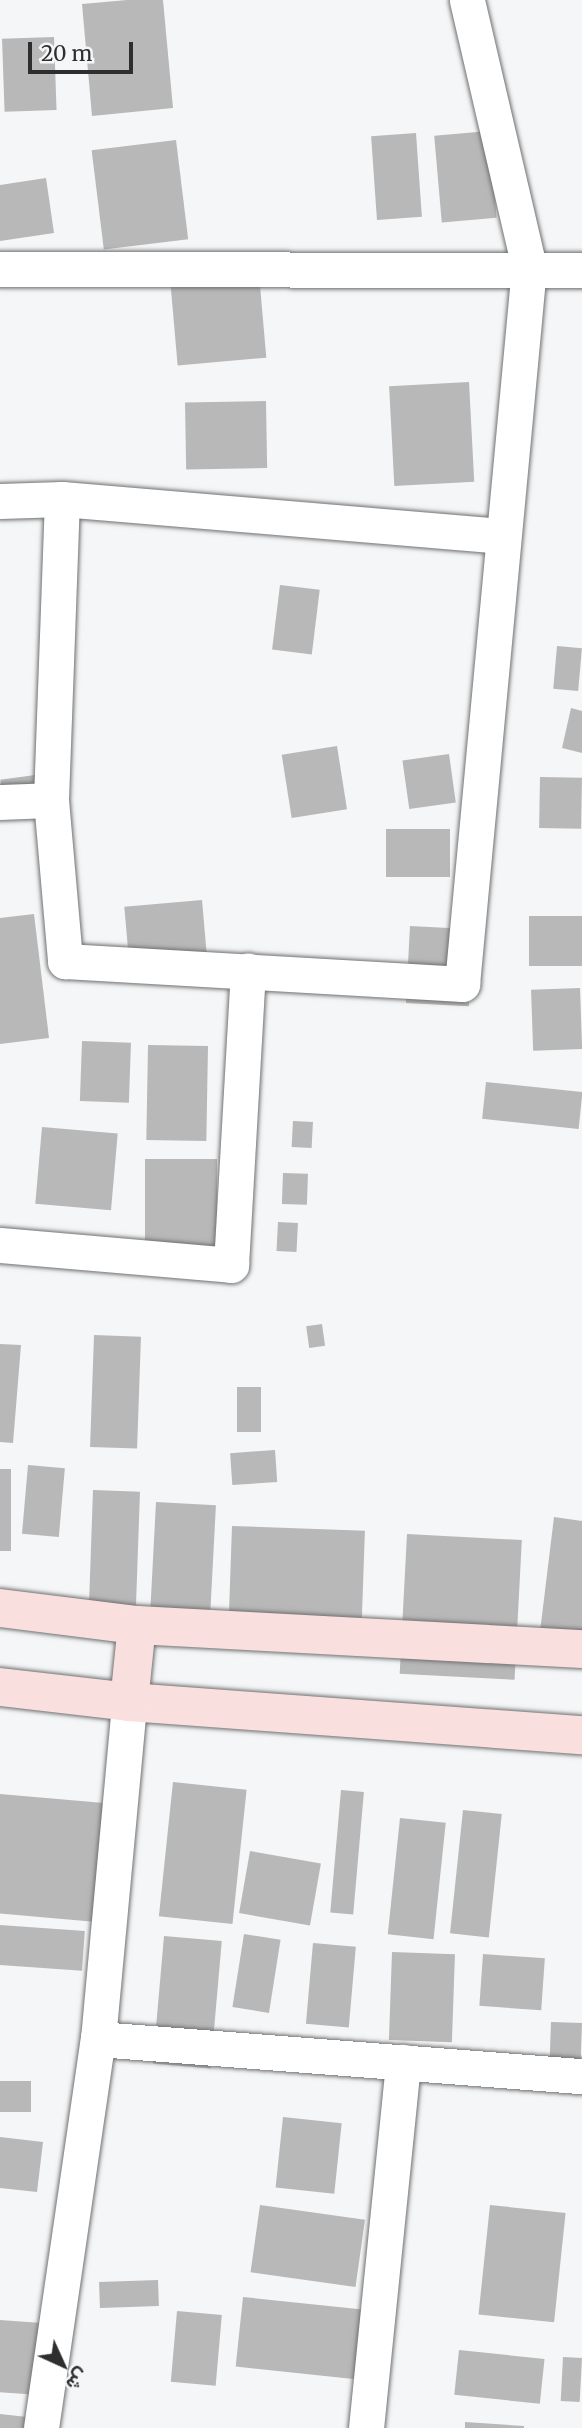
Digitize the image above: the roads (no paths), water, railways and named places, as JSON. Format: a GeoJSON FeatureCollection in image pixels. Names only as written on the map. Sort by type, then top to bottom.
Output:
{"type":"FeatureCollection","features":[{"type":"Feature","properties":{"kind":"street"},"geometry":{"type":"LineString","coordinates":[[62,499],[51,800],[65,961],[462,984],[501,536],[529,267],[467,0]]}},
{"type":"Feature","properties":{"kind":"street"},"geometry":{"type":"LineString","coordinates":[[0,269],[529,267],[582,270]]}},
{"type":"Feature","properties":{"kind":"street"},"geometry":{"type":"LineString","coordinates":[[0,501],[62,499],[501,536]]}},
{"type":"Feature","properties":{"kind":"street"},"geometry":{"type":"LineString","coordinates":[[0,802],[51,800]]}},
{"type":"Feature","properties":{"kind":"street"},"geometry":{"type":"LineString","coordinates":[[0,1245],[231,1265],[248,970]]}},
{"type":"Feature","properties":{"kind":"street"},"geometry":{"type":"LineString","coordinates":[[0,1608],[136,1625],[582,1648]]}},
{"type":"Feature","properties":{"kind":"street"},"geometry":{"type":"LineString","coordinates":[[41,2428],[98,2039],[136,1625]]}},
{"type":"Feature","properties":{"kind":"street"},"geometry":{"type":"LineString","coordinates":[[0,1687],[129,1702],[582,1735]]}},
{"type":"Feature","properties":{"kind":"street"},"geometry":{"type":"LineString","coordinates":[[98,2039],[582,2076]]}},
{"type":"Feature","properties":{"kind":"street"},"geometry":{"type":"LineString","coordinates":[[366,2428],[403,2063]]}}]}
